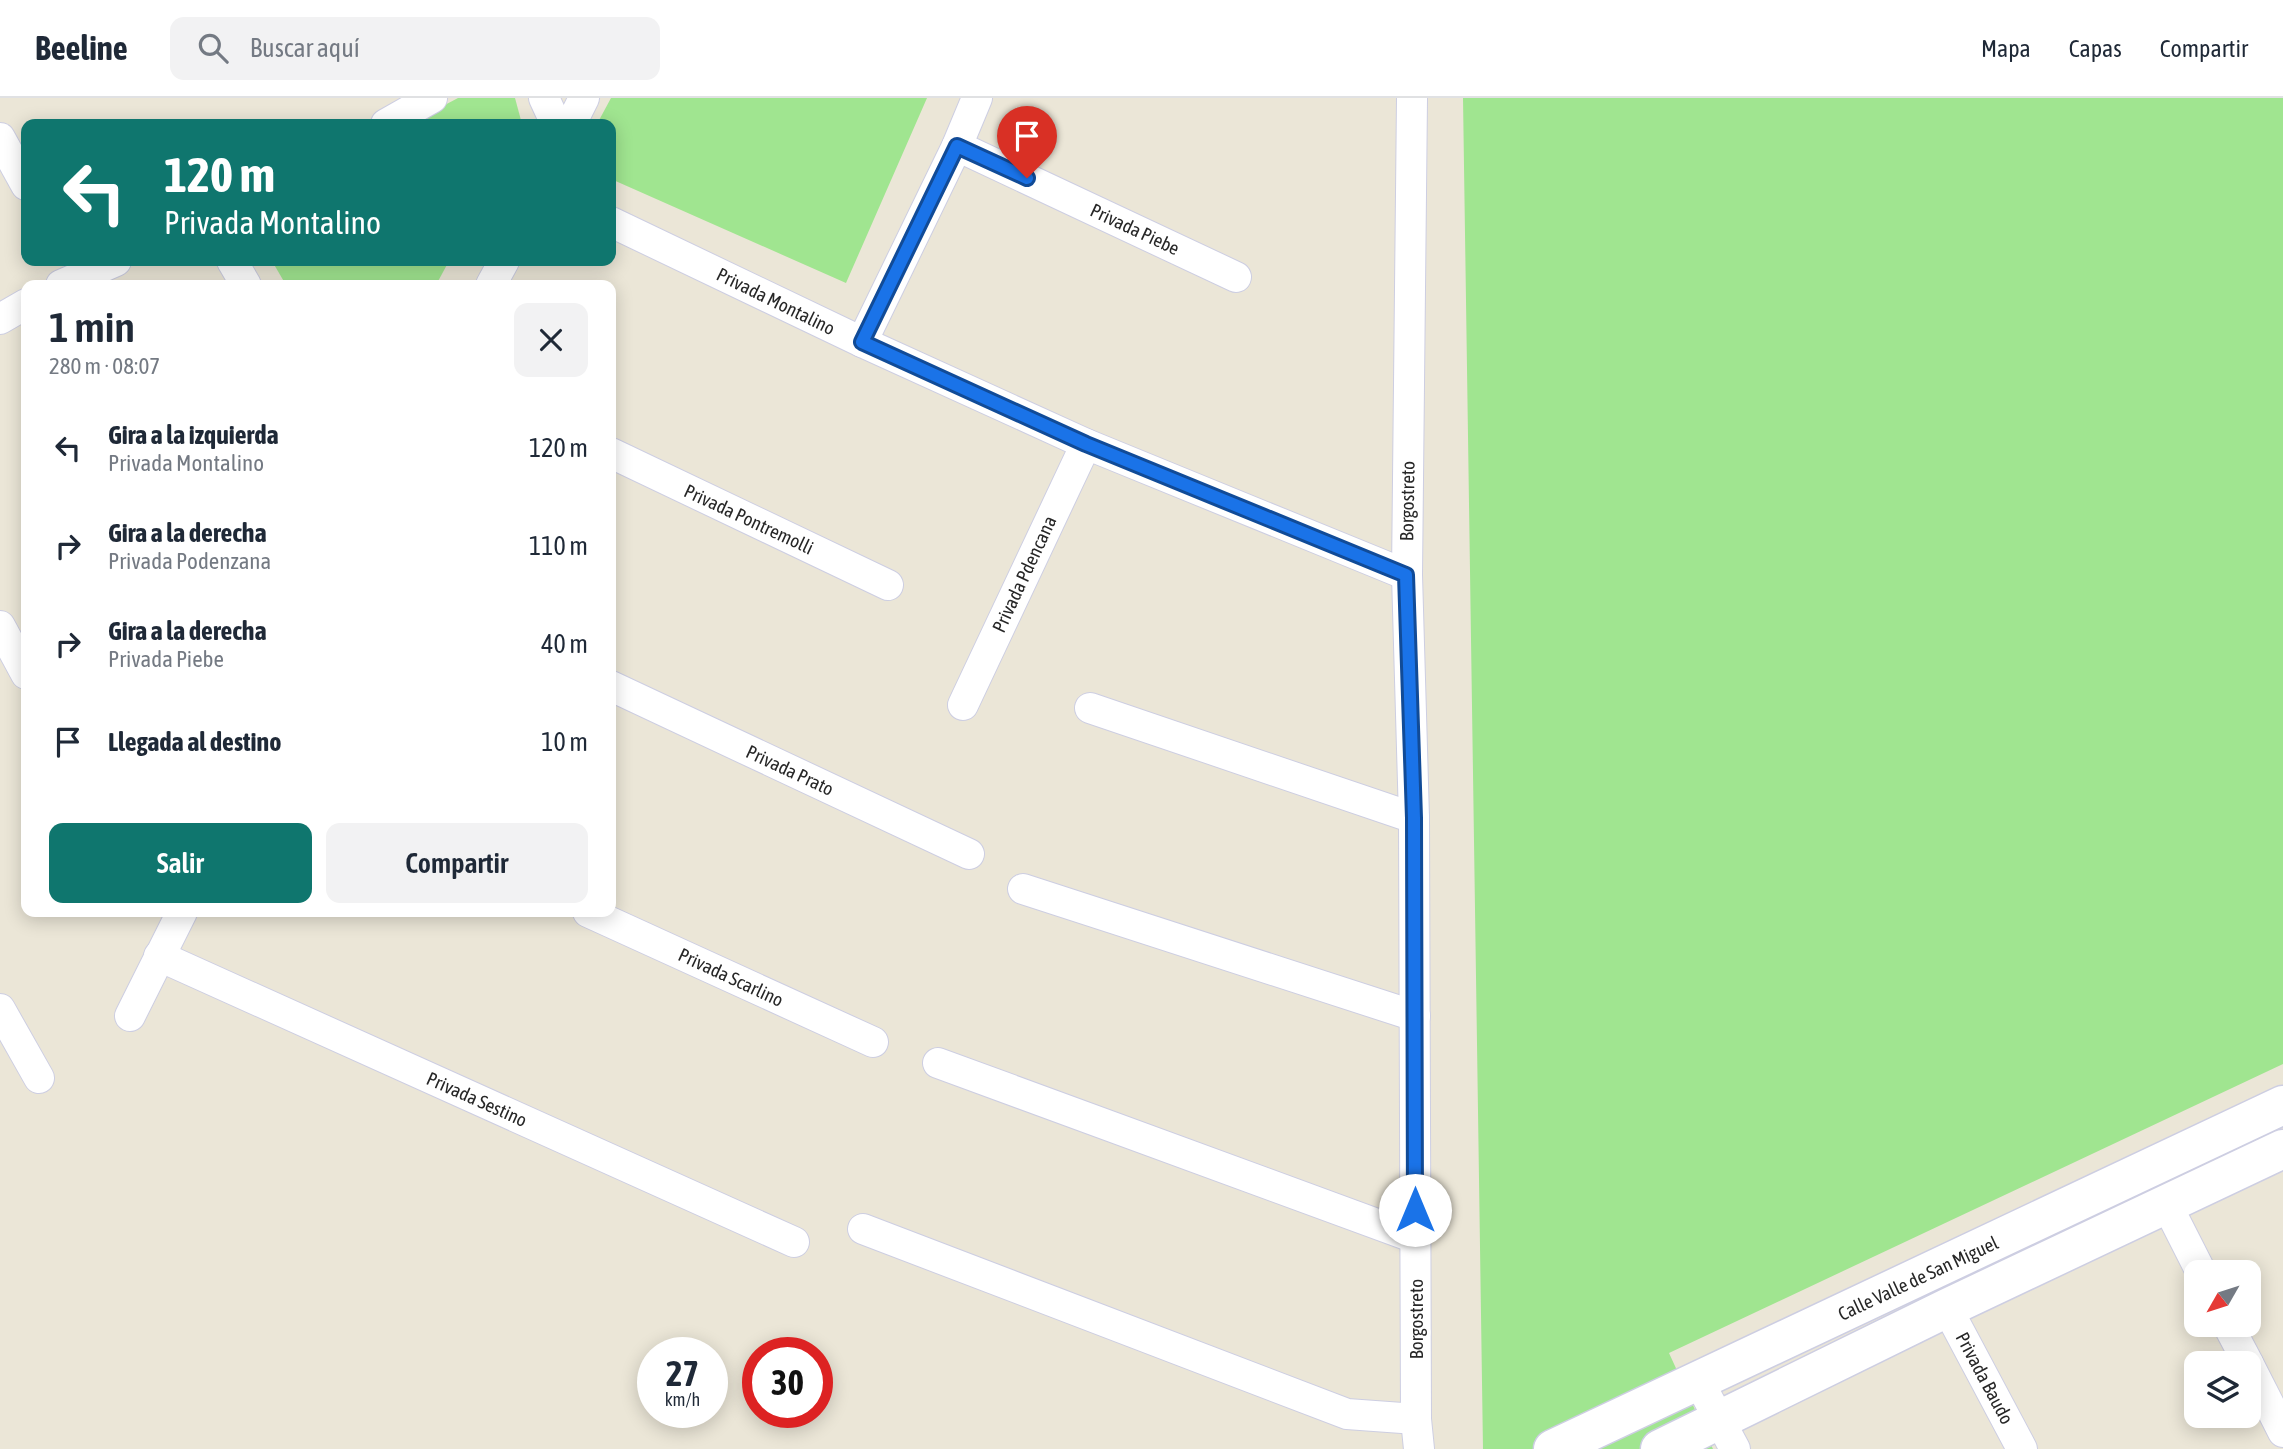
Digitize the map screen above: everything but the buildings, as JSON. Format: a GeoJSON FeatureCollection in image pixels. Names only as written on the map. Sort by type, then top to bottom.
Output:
{"type":"FeatureCollection","features":[{"type":"Feature","properties":{"kind":"street"},"geometry":{"type":"LineString","coordinates":[[395,119],[432,98]]}},
{"type":"Feature","properties":{"kind":"street"},"geometry":{"type":"LineString","coordinates":[[544,98],[554,119]]}},
{"type":"Feature","properties":{"kind":"street"},"geometry":{"type":"LineString","coordinates":[[574,119],[584,98]]}},
{"type":"Feature","properties":{"kind":"street"},"geometry":{"type":"LineString","coordinates":[[862,342],[957,146],[977,98]]}},
{"type":"Feature","properties":{"kind":"street","name":"Borgostreto"},"geometry":{"type":"LineString","coordinates":[[1408,100],[1406,575],[1414,818],[1416,1419],[1419,1449]]}},
{"type":"Feature","properties":{"kind":"street"},"geometry":{"type":"LineString","coordinates":[[0,138],[21,176]]}},
{"type":"Feature","properties":{"kind":"street","name":"Privada Piebe"},"geometry":{"type":"LineString","coordinates":[[957,146],[1236,277]]}},
{"type":"Feature","properties":{"kind":"street","name":"Privada Montalino"},"geometry":{"type":"LineString","coordinates":[[616,224],[862,342],[1086,444],[1406,575]]}},
{"type":"Feature","properties":{"kind":"street"},"geometry":{"type":"LineString","coordinates":[[69,274],[98,266]]}},
{"type":"Feature","properties":{"kind":"street"},"geometry":{"type":"LineString","coordinates":[[0,318],[21,307]]}},
{"type":"Feature","properties":{"kind":"street","name":"Privada Pdencana"},"geometry":{"type":"LineString","coordinates":[[963,705],[1086,444]]}},
{"type":"Feature","properties":{"kind":"street","name":"Privada Pontremolli"},"geometry":{"type":"LineString","coordinates":[[616,455],[888,585]]}},
{"type":"Feature","properties":{"kind":"street"},"geometry":{"type":"LineString","coordinates":[[0,626],[21,665]]}},
{"type":"Feature","properties":{"kind":"street","name":"Privada Prato"},"geometry":{"type":"LineString","coordinates":[[616,688],[969,854]]}},
{"type":"Feature","properties":{"kind":"street"},"geometry":{"type":"LineString","coordinates":[[1090,708],[1414,818]]}},
{"type":"Feature","properties":{"kind":"street"},"geometry":{"type":"LineString","coordinates":[[1023,889],[1415,1016]]}},
{"type":"Feature","properties":{"kind":"street"},"geometry":{"type":"LineString","coordinates":[[130,1016],[178,917]]}},
{"type":"Feature","properties":{"kind":"street","name":"Privada Scarlino"},"geometry":{"type":"LineString","coordinates":[[599,917],[873,1042]]}},
{"type":"Feature","properties":{"kind":"street","name":"Privada Sestino"},"geometry":{"type":"LineString","coordinates":[[159,956],[794,1242]]}},
{"type":"Feature","properties":{"kind":"street"},"geometry":{"type":"LineString","coordinates":[[0,1009],[38,1078]]}},
{"type":"Feature","properties":{"kind":"street"},"geometry":{"type":"LineString","coordinates":[[938,1063],[1415,1238]]}},
{"type":"Feature","properties":{"kind":"street","name":"Calle Valle de San Miguel"},"geometry":{"type":"LineString","coordinates":[[1553,1449],[2283,1105]]}},
{"type":"Feature","properties":{"kind":"street","name":"Calle Valle de San Miguel"},"geometry":{"type":"LineString","coordinates":[[1660,1449],[1727,1435],[1947,1308],[2283,1149]]}},
{"type":"Feature","properties":{"kind":"street"},"geometry":{"type":"LineString","coordinates":[[2166,1203],[2195,1260]]}},
{"type":"Feature","properties":{"kind":"street"},"geometry":{"type":"LineString","coordinates":[[863,1229],[1347,1414],[1416,1419]]}},
{"type":"Feature","properties":{"kind":"street","name":"Privada Baudo"},"geometry":{"type":"LineString","coordinates":[[1947,1308],[2022,1449]]}},
{"type":"Feature","properties":{"kind":"street"},"geometry":{"type":"LineString","coordinates":[[1698,1380],[1727,1435]]}},
{"type":"Feature","properties":{"kind":"street"},"geometry":{"type":"LineString","coordinates":[[2261,1389],[2283,1432]]}},
{"type":"Feature","properties":{"kind":"green space"},"geometry":{"type":"Polygon","coordinates":[[[458,98],[515,98],[521,119],[418,119],[458,98]]]}},
{"type":"Feature","properties":{"kind":"green space"},"geometry":{"type":"Polygon","coordinates":[[[611,98],[927,98],[846,283],[616,181],[616,119],[600,119],[611,98]]]}},
{"type":"Feature","properties":{"kind":"green space"},"geometry":{"type":"Polygon","coordinates":[[[1463,98],[2283,98],[2283,1064],[1669,1353],[1713,1449],[1483,1449],[1463,98]]]}},
{"type":"Feature","properties":{"kind":"green space"},"geometry":{"type":"Polygon","coordinates":[[[275,266],[446,266],[439,280],[283,280],[275,266]]]}},
{"type":"Feature","properties":{"kind":"route"},"geometry":{"type":"LineString","coordinates":[[1027,178],[957,146],[862,342],[1086,444],[1406,575],[1414,818],[1415,1210]]}}]}
